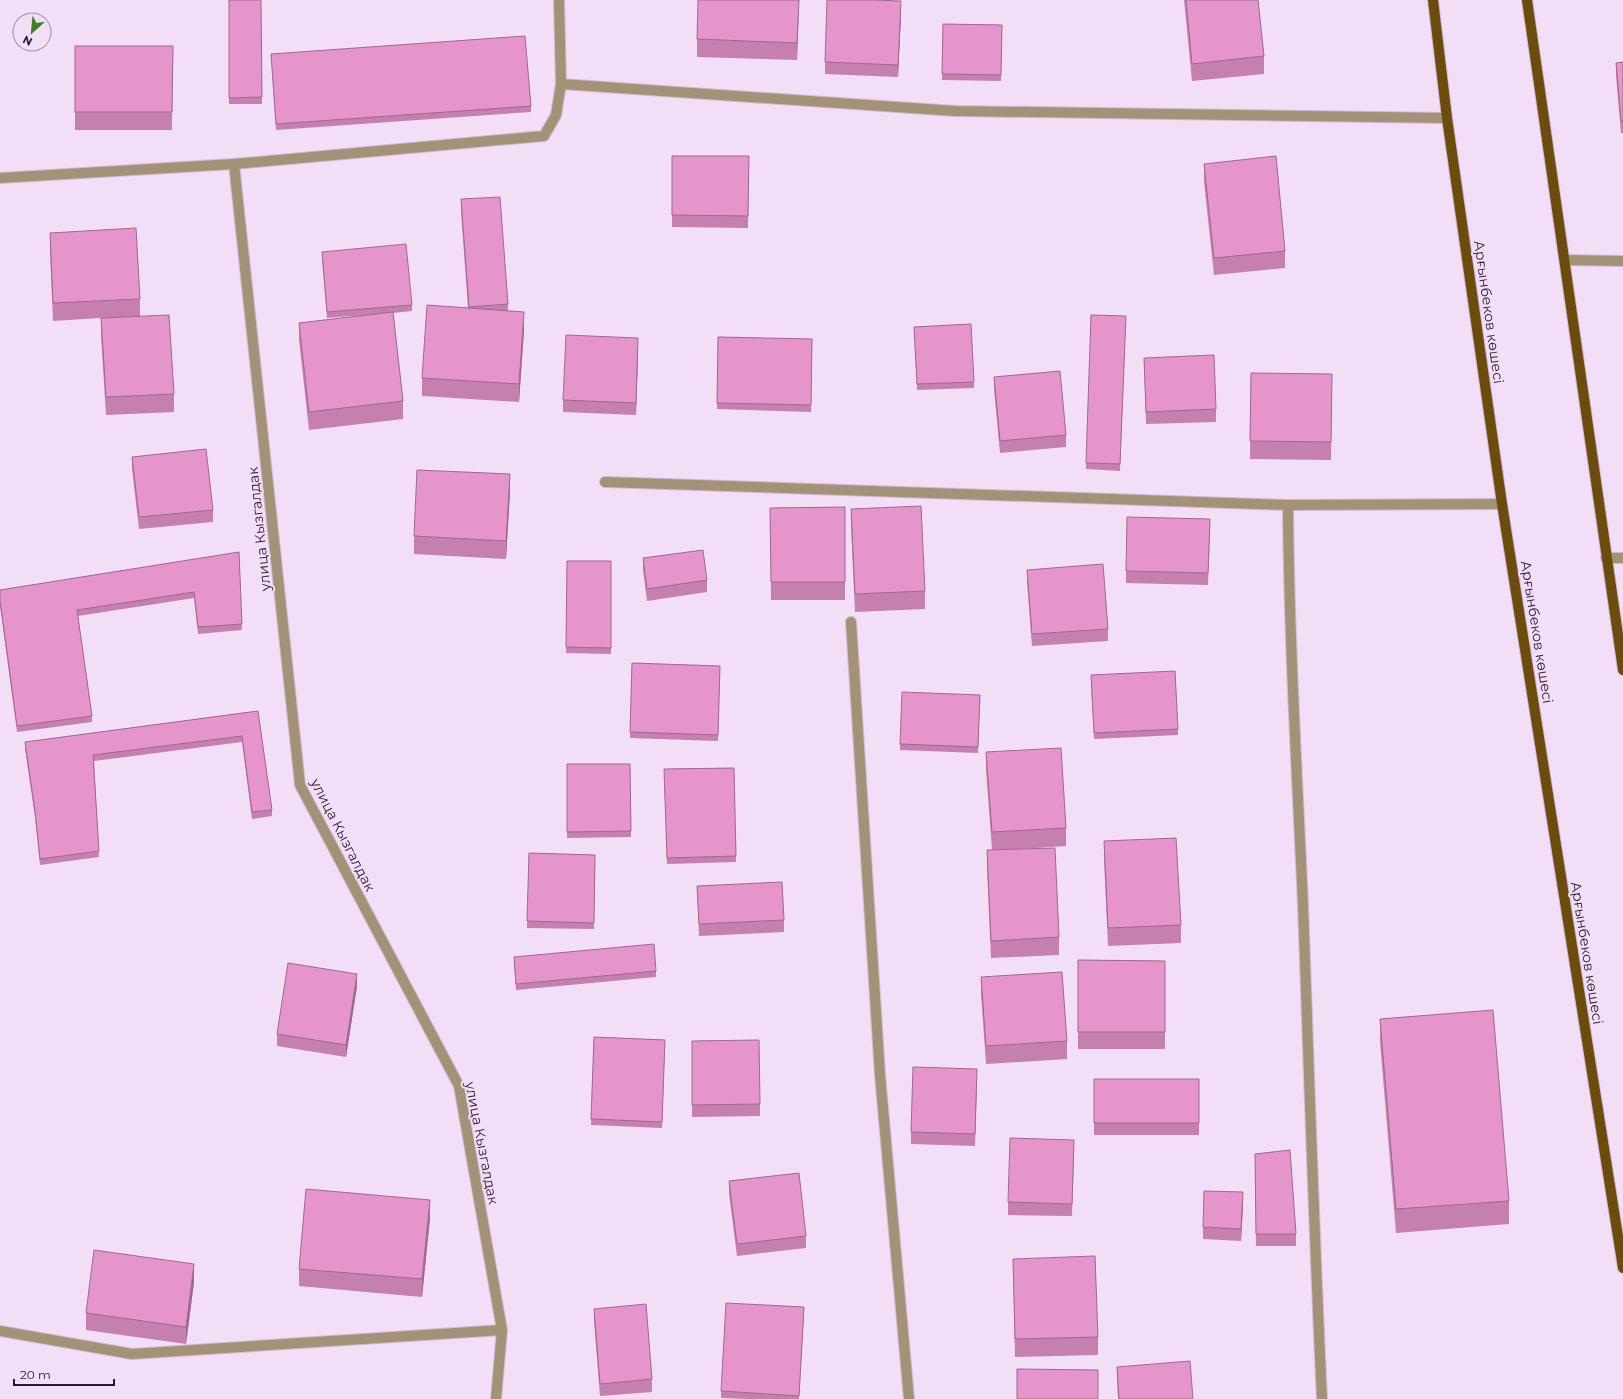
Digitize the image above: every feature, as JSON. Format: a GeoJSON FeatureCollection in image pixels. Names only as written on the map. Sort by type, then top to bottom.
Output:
{"type":"FeatureCollection","features":[{"type":"Feature","properties":{"kind":"main road","name":"Арғынбеков көшесі"},"geometry":{"type":"LineString","coordinates":[[1433,0],[1447,118],[1502,504],[1623,1268]]}},
{"type":"Feature","properties":{"kind":"main road"},"geometry":{"type":"LineString","coordinates":[[1527,0],[1623,670]]}},
{"type":"Feature","properties":{"kind":"street"},"geometry":{"type":"LineString","coordinates":[[0,178],[234,164],[544,136],[556,115],[561,84],[559,0]]}},
{"type":"Feature","properties":{"kind":"street"},"geometry":{"type":"LineString","coordinates":[[561,84],[955,111],[1447,118]]}},
{"type":"Feature","properties":{"kind":"street","name":"улица Кызгалдак"},"geometry":{"type":"LineString","coordinates":[[234,164],[300,785],[459,1086],[502,1330],[496,1399]]}},
{"type":"Feature","properties":{"kind":"street"},"geometry":{"type":"LineString","coordinates":[[1565,260],[1623,261]]}},
{"type":"Feature","properties":{"kind":"street"},"geometry":{"type":"LineString","coordinates":[[605,482],[1288,506],[1502,504]]}},
{"type":"Feature","properties":{"kind":"street"},"geometry":{"type":"LineString","coordinates":[[1288,506],[1289,596],[1303,906],[1314,1247],[1322,1399]]}},
{"type":"Feature","properties":{"kind":"street"},"geometry":{"type":"LineString","coordinates":[[1606,558],[1623,558]]}},
{"type":"Feature","properties":{"kind":"street"},"geometry":{"type":"LineString","coordinates":[[851,622],[880,1075],[909,1399]]}},
{"type":"Feature","properties":{"kind":"street"},"geometry":{"type":"LineString","coordinates":[[0,1331],[132,1354],[502,1330]]}},
{"type":"Feature","properties":{"kind":"building"},"geometry":{"type":"Polygon","coordinates":[[[229,0],[261,0],[262,97],[229,98],[229,0]]]}},
{"type":"Feature","properties":{"kind":"building"},"geometry":{"type":"Polygon","coordinates":[[[698,0],[799,0],[797,43],[697,39],[698,0]]]}},
{"type":"Feature","properties":{"kind":"building"},"geometry":{"type":"Polygon","coordinates":[[[827,0],[901,1],[898,65],[825,62],[827,0]]]}},
{"type":"Feature","properties":{"kind":"building"},"geometry":{"type":"Polygon","coordinates":[[[1186,0],[1258,0],[1264,56],[1192,64],[1186,0]]]}},
{"type":"Feature","properties":{"kind":"building"},"geometry":{"type":"Polygon","coordinates":[[[943,24],[1002,25],[1001,75],[942,74],[943,24]]]}},
{"type":"Feature","properties":{"kind":"building"},"geometry":{"type":"Polygon","coordinates":[[[525,36],[531,106],[276,124],[271,54],[525,36]]]}},
{"type":"Feature","properties":{"kind":"building"},"geometry":{"type":"Polygon","coordinates":[[[75,46],[173,46],[172,112],[75,112],[75,46]]]}},
{"type":"Feature","properties":{"kind":"building"},"geometry":{"type":"Polygon","coordinates":[[[1623,62],[1623,121],[1621,121],[1616,63],[1623,62]]]}},
{"type":"Feature","properties":{"kind":"building"},"geometry":{"type":"Polygon","coordinates":[[[672,156],[749,156],[748,216],[672,215],[672,156]]]}},
{"type":"Feature","properties":{"kind":"building"},"geometry":{"type":"Polygon","coordinates":[[[1276,156],[1285,251],[1214,258],[1204,164],[1276,156]]]}},
{"type":"Feature","properties":{"kind":"building"},"geometry":{"type":"Polygon","coordinates":[[[500,197],[508,304],[469,307],[461,199],[500,197]]]}},
{"type":"Feature","properties":{"kind":"building"},"geometry":{"type":"Polygon","coordinates":[[[136,228],[140,299],[53,303],[50,233],[136,228]]]}},
{"type":"Feature","properties":{"kind":"building"},"geometry":{"type":"Polygon","coordinates":[[[406,244],[412,305],[327,312],[322,252],[406,244]]]}},
{"type":"Feature","properties":{"kind":"building"},"geometry":{"type":"Polygon","coordinates":[[[427,305],[524,312],[519,384],[422,378],[427,305]]]}},
{"type":"Feature","properties":{"kind":"building"},"geometry":{"type":"Polygon","coordinates":[[[393,312],[403,401],[309,412],[299,323],[393,312]]]}},
{"type":"Feature","properties":{"kind":"building"},"geometry":{"type":"Polygon","coordinates":[[[169,315],[174,394],[106,397],[101,318],[169,315]]]}},
{"type":"Feature","properties":{"kind":"building"},"geometry":{"type":"Polygon","coordinates":[[[1091,315],[1126,316],[1120,464],[1086,463],[1091,315]]]}},
{"type":"Feature","properties":{"kind":"building"},"geometry":{"type":"Polygon","coordinates":[[[971,324],[974,382],[917,384],[914,327],[971,324]]]}},
{"type":"Feature","properties":{"kind":"building"},"geometry":{"type":"Polygon","coordinates":[[[566,335],[638,338],[636,403],[563,400],[566,335]]]}},
{"type":"Feature","properties":{"kind":"building"},"geometry":{"type":"Polygon","coordinates":[[[718,337],[812,339],[811,405],[717,403],[718,337]]]}},
{"type":"Feature","properties":{"kind":"building"},"geometry":{"type":"Polygon","coordinates":[[[1214,355],[1216,409],[1146,412],[1144,358],[1214,355]]]}},
{"type":"Feature","properties":{"kind":"building"},"geometry":{"type":"Polygon","coordinates":[[[1060,371],[1066,435],[1000,441],[994,377],[1060,371]]]}},
{"type":"Feature","properties":{"kind":"building"},"geometry":{"type":"Polygon","coordinates":[[[1251,373],[1332,374],[1331,442],[1250,441],[1251,373]]]}},
{"type":"Feature","properties":{"kind":"building"},"geometry":{"type":"Polygon","coordinates":[[[206,449],[213,510],[139,517],[132,457],[206,449]]]}},
{"type":"Feature","properties":{"kind":"building"},"geometry":{"type":"Polygon","coordinates":[[[417,470],[510,474],[506,541],[414,536],[417,470]]]}},
{"type":"Feature","properties":{"kind":"building"},"geometry":{"type":"Polygon","coordinates":[[[921,506],[925,591],[855,594],[851,509],[921,506]]]}},
{"type":"Feature","properties":{"kind":"building"},"geometry":{"type":"Polygon","coordinates":[[[845,507],[845,582],[771,582],[770,508],[845,507]]]}},
{"type":"Feature","properties":{"kind":"building"},"geometry":{"type":"Polygon","coordinates":[[[1127,517],[1210,519],[1208,573],[1126,571],[1127,517]]]}},
{"type":"Feature","properties":{"kind":"building"},"geometry":{"type":"Polygon","coordinates":[[[703,550],[707,580],[647,589],[643,558],[703,550]]]}},
{"type":"Feature","properties":{"kind":"building"},"geometry":{"type":"Polygon","coordinates":[[[239,552],[242,624],[198,627],[194,592],[77,610],[92,716],[17,726],[0,600],[0,590],[239,552]]]}},
{"type":"Feature","properties":{"kind":"building"},"geometry":{"type":"Polygon","coordinates":[[[567,561],[611,561],[611,648],[566,647],[567,561]]]}},
{"type":"Feature","properties":{"kind":"building"},"geometry":{"type":"Polygon","coordinates":[[[1103,564],[1108,629],[1032,634],[1027,570],[1103,564]]]}},
{"type":"Feature","properties":{"kind":"building"},"geometry":{"type":"Polygon","coordinates":[[[632,663],[720,666],[718,735],[630,732],[632,663]]]}},
{"type":"Feature","properties":{"kind":"building"},"geometry":{"type":"Polygon","coordinates":[[[1175,671],[1178,729],[1094,733],[1091,675],[1175,671]]]}},
{"type":"Feature","properties":{"kind":"building"},"geometry":{"type":"Polygon","coordinates":[[[902,692],[980,695],[978,747],[900,744],[902,692]]]}},
{"type":"Feature","properties":{"kind":"building"},"geometry":{"type":"Polygon","coordinates":[[[258,711],[272,810],[252,812],[242,736],[93,755],[99,851],[40,859],[25,742],[258,711]]]}},
{"type":"Feature","properties":{"kind":"building"},"geometry":{"type":"Polygon","coordinates":[[[1061,748],[1066,828],[992,832],[986,752],[1061,748]]]}},
{"type":"Feature","properties":{"kind":"building"},"geometry":{"type":"Polygon","coordinates":[[[567,764],[630,764],[631,831],[567,832],[567,764]]]}},
{"type":"Feature","properties":{"kind":"building"},"geometry":{"type":"Polygon","coordinates":[[[734,768],[736,856],[667,858],[664,769],[734,768]]]}},
{"type":"Feature","properties":{"kind":"building"},"geometry":{"type":"Polygon","coordinates":[[[1176,838],[1181,925],[1108,928],[1104,841],[1176,838]]]}},
{"type":"Feature","properties":{"kind":"building"},"geometry":{"type":"Polygon","coordinates":[[[1055,848],[1059,937],[991,941],[987,850],[1055,848]]]}},
{"type":"Feature","properties":{"kind":"building"},"geometry":{"type":"Polygon","coordinates":[[[529,853],[595,855],[594,923],[527,921],[529,853]]]}},
{"type":"Feature","properties":{"kind":"building"},"geometry":{"type":"Polygon","coordinates":[[[782,882],[784,920],[699,924],[697,886],[782,882]]]}},
{"type":"Feature","properties":{"kind":"building"},"geometry":{"type":"Polygon","coordinates":[[[654,944],[656,971],[516,984],[514,957],[654,944]]]}},
{"type":"Feature","properties":{"kind":"building"},"geometry":{"type":"Polygon","coordinates":[[[1078,960],[1165,961],[1165,1032],[1078,1032],[1078,960]]]}},
{"type":"Feature","properties":{"kind":"building"},"geometry":{"type":"Polygon","coordinates":[[[288,963],[357,974],[346,1045],[277,1034],[288,963]]]}},
{"type":"Feature","properties":{"kind":"building"},"geometry":{"type":"Polygon","coordinates":[[[1062,972],[1067,1041],[986,1046],[981,977],[1062,972]]]}},
{"type":"Feature","properties":{"kind":"building"},"geometry":{"type":"Polygon","coordinates":[[[1493,1010],[1509,1201],[1396,1209],[1380,1019],[1493,1010]]]}},
{"type":"Feature","properties":{"kind":"building"},"geometry":{"type":"Polygon","coordinates":[[[594,1037],[665,1040],[662,1122],[591,1119],[594,1037]]]}},
{"type":"Feature","properties":{"kind":"building"},"geometry":{"type":"Polygon","coordinates":[[[759,1040],[760,1104],[692,1105],[692,1041],[759,1040]]]}},
{"type":"Feature","properties":{"kind":"building"},"geometry":{"type":"Polygon","coordinates":[[[913,1067],[977,1069],[975,1134],[911,1132],[913,1067]]]}},
{"type":"Feature","properties":{"kind":"building"},"geometry":{"type":"Polygon","coordinates":[[[1094,1079],[1199,1079],[1199,1123],[1094,1123],[1094,1079]]]}},
{"type":"Feature","properties":{"kind":"building"},"geometry":{"type":"Polygon","coordinates":[[[1010,1138],[1074,1140],[1072,1204],[1008,1202],[1010,1138]]]}},
{"type":"Feature","properties":{"kind":"building"},"geometry":{"type":"Polygon","coordinates":[[[1290,1150],[1296,1234],[1256,1234],[1255,1154],[1290,1150]]]}},
{"type":"Feature","properties":{"kind":"building"},"geometry":{"type":"Polygon","coordinates":[[[799,1173],[806,1236],[737,1244],[729,1181],[799,1173]]]}},
{"type":"Feature","properties":{"kind":"building"},"geometry":{"type":"Polygon","coordinates":[[[306,1189],[430,1200],[422,1279],[299,1269],[306,1189]]]}},
{"type":"Feature","properties":{"kind":"building"},"geometry":{"type":"Polygon","coordinates":[[[1204,1191],[1243,1192],[1241,1229],[1203,1227],[1204,1191]]]}},
{"type":"Feature","properties":{"kind":"building"},"geometry":{"type":"Polygon","coordinates":[[[94,1250],[194,1264],[186,1327],[86,1313],[94,1250]]]}},
{"type":"Feature","properties":{"kind":"building"},"geometry":{"type":"Polygon","coordinates":[[[1095,1256],[1098,1337],[1015,1339],[1013,1259],[1095,1256]]]}},
{"type":"Feature","properties":{"kind":"building"},"geometry":{"type":"Polygon","coordinates":[[[726,1303],[804,1307],[799,1396],[721,1391],[726,1303]]]}},
{"type":"Feature","properties":{"kind":"building"},"geometry":{"type":"Polygon","coordinates":[[[646,1304],[652,1379],[600,1384],[594,1309],[646,1304]]]}},
{"type":"Feature","properties":{"kind":"building"},"geometry":{"type":"Polygon","coordinates":[[[1190,1361],[1193,1399],[1119,1399],[1117,1367],[1190,1361]]]}},
{"type":"Feature","properties":{"kind":"building"},"geometry":{"type":"Polygon","coordinates":[[[1017,1369],[1098,1370],[1098,1399],[1017,1399],[1017,1369]]]}}]}
